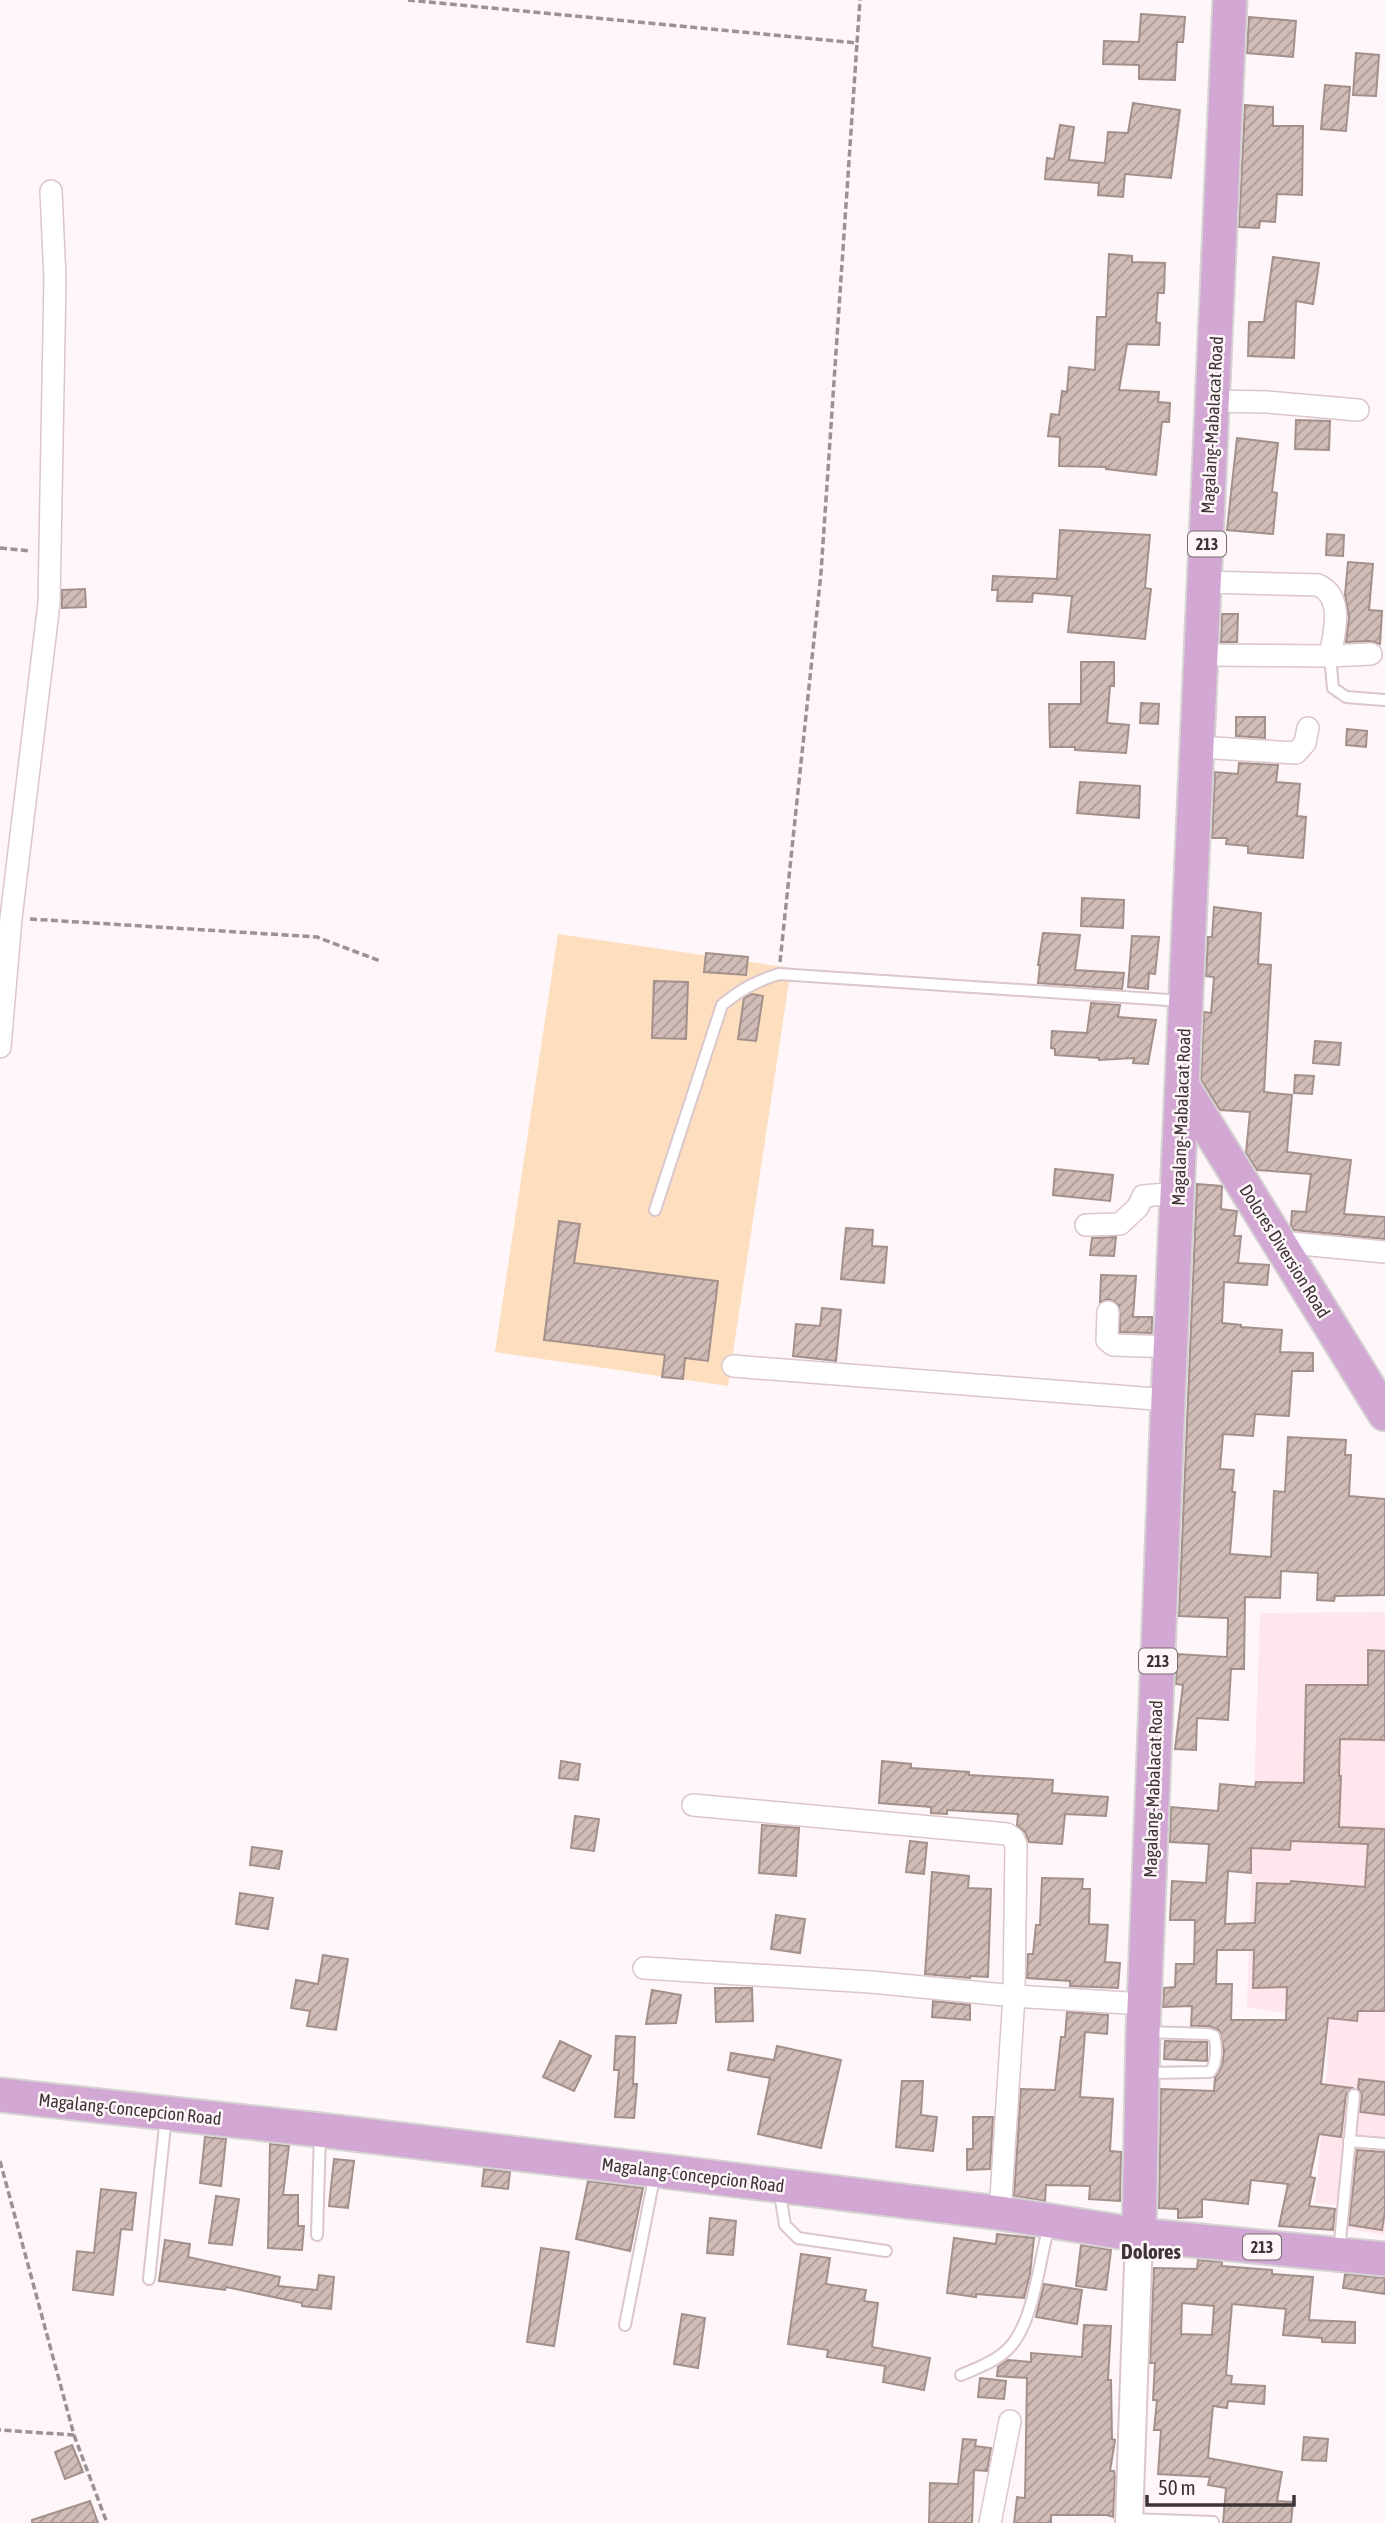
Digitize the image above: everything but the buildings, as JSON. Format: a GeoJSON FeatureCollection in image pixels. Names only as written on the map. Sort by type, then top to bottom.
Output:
{"type":"FeatureCollection","features":[{"type":"Feature","properties":{"kind":"main road","name":"Magalang-Mabalacat Road"},"geometry":{"type":"LineString","coordinates":[[1139,2235],[1142,2073],[1168,1400],[1230,0]]}},
{"type":"Feature","properties":{"kind":"main road","name":"Dolores Diversion Road"},"geometry":{"type":"LineString","coordinates":[[1183,1087],[1385,1414]]}},
{"type":"Feature","properties":{"kind":"main road","name":"Magalang-Concepcion Road"},"geometry":{"type":"LineString","coordinates":[[0,2095],[320,2130],[1000,2213],[1139,2235],[1385,2259]]}},
{"type":"Feature","properties":{"kind":"street"},"geometry":{"type":"LineString","coordinates":[[0,1047],[10,918],[49,603],[55,279],[51,191]]}},
{"type":"Feature","properties":{"kind":"street"},"geometry":{"type":"LineString","coordinates":[[1213,401],[1266,402],[1358,410]]}},
{"type":"Feature","properties":{"kind":"street"},"geometry":{"type":"LineString","coordinates":[[1205,582],[1312,584],[1323,587],[1334,600],[1331,656]]}},
{"type":"Feature","properties":{"kind":"street"},"geometry":{"type":"LineString","coordinates":[[1202,655],[1371,654]]}},
{"type":"Feature","properties":{"kind":"street"},"geometry":{"type":"LineString","coordinates":[[1198,747],[1296,753],[1306,743],[1308,728]]}},
{"type":"Feature","properties":{"kind":"street"},"geometry":{"type":"LineString","coordinates":[[1086,1224],[1120,1224],[1138,1207],[1143,1196],[1178,1193]]}},
{"type":"Feature","properties":{"kind":"street"},"geometry":{"type":"LineString","coordinates":[[1280,1242],[1385,1252]]}},
{"type":"Feature","properties":{"kind":"street"},"geometry":{"type":"LineString","coordinates":[[1108,1312],[1107,1340],[1114,1345],[1172,1347]]}},
{"type":"Feature","properties":{"kind":"street"},"geometry":{"type":"LineString","coordinates":[[733,1366],[1168,1400]]}},
{"type":"Feature","properties":{"kind":"street"},"geometry":{"type":"LineString","coordinates":[[693,1805],[1007,1834],[1013,1838],[1016,1845],[1014,1996],[1000,2213]]}},
{"type":"Feature","properties":{"kind":"street"},"geometry":{"type":"LineString","coordinates":[[644,1968],[871,1982],[1014,1996],[1144,2018]]}},
{"type":"Feature","properties":{"kind":"street"},"geometry":{"type":"LineString","coordinates":[[1129,2521],[1139,2235]]}},
{"type":"Feature","properties":{"kind":"street"},"geometry":{"type":"LineString","coordinates":[[990,2523],[1010,2421]]}},
{"type":"Feature","properties":{"kind":"lane"},"geometry":{"type":"LineString","coordinates":[[1331,656],[1333,688],[1346,697],[1384,700]]}},
{"type":"Feature","properties":{"kind":"lane"},"geometry":{"type":"LineString","coordinates":[[655,1210],[722,1005],[742,988],[779,974],[1185,1002]]}},
{"type":"Feature","properties":{"kind":"lane"},"geometry":{"type":"LineString","coordinates":[[1142,2073],[1210,2072],[1214,2066],[1216,2051],[1215,2038],[1144,2018]]}},
{"type":"Feature","properties":{"kind":"lane"},"geometry":{"type":"LineString","coordinates":[[1339,2254],[1354,2095]]}},
{"type":"Feature","properties":{"kind":"lane"},"geometry":{"type":"LineString","coordinates":[[149,2279],[166,2113]]}},
{"type":"Feature","properties":{"kind":"lane"},"geometry":{"type":"LineString","coordinates":[[317,2235],[320,2130]]}},
{"type":"Feature","properties":{"kind":"lane"},"geometry":{"type":"LineString","coordinates":[[1349,2141],[1385,2144]]}},
{"type":"Feature","properties":{"kind":"lane"},"geometry":{"type":"LineString","coordinates":[[625,2325],[656,2171]]}},
{"type":"Feature","properties":{"kind":"lane"},"geometry":{"type":"LineString","coordinates":[[778,2186],[785,2225],[798,2238],[886,2251]]}},
{"type":"Feature","properties":{"kind":"lane"},"geometry":{"type":"LineString","coordinates":[[961,2375],[993,2361],[1010,2348],[1016,2338],[1032,2307],[1051,2220]]}},
{"type":"Feature","properties":{"kind":"lane"},"geometry":{"type":"LineString","coordinates":[[1129,2521],[1213,2522]]}},
{"type":"Feature","properties":{"kind":"path"},"geometry":{"type":"LineString","coordinates":[[408,0],[857,43]]}},
{"type":"Feature","properties":{"kind":"path"},"geometry":{"type":"LineString","coordinates":[[779,974],[821,573],[860,0]]}},
{"type":"Feature","properties":{"kind":"path"},"geometry":{"type":"LineString","coordinates":[[0,548],[50,553]]}},
{"type":"Feature","properties":{"kind":"path"},"geometry":{"type":"LineString","coordinates":[[10,918],[317,937],[380,961]]}},
{"type":"Feature","properties":{"kind":"path"},"geometry":{"type":"LineString","coordinates":[[0,2161],[74,2435],[107,2523]]}},
{"type":"Feature","properties":{"kind":"path"},"geometry":{"type":"LineString","coordinates":[[0,2430],[74,2435]]}},
{"type":"Feature","properties":{"kind":"shaded area"},"geometry":{"type":"Polygon","coordinates":[[[558,934],[791,968],[728,1386],[495,1352],[558,934]]]}},
{"type":"Feature","properties":{"kind":"shaded area"},"geometry":{"type":"Polygon","coordinates":[[[1385,1612],[1385,2235],[1338,2227],[1340,2205],[1315,2203],[1327,2070],[1328,2020],[1247,2007],[1260,1613],[1385,1612]]]}},
{"type":"Feature","properties":{"kind":"district","name":"Dolores"},"geometry":{"type":"Point","coordinates":[1151,2251]}}]}
